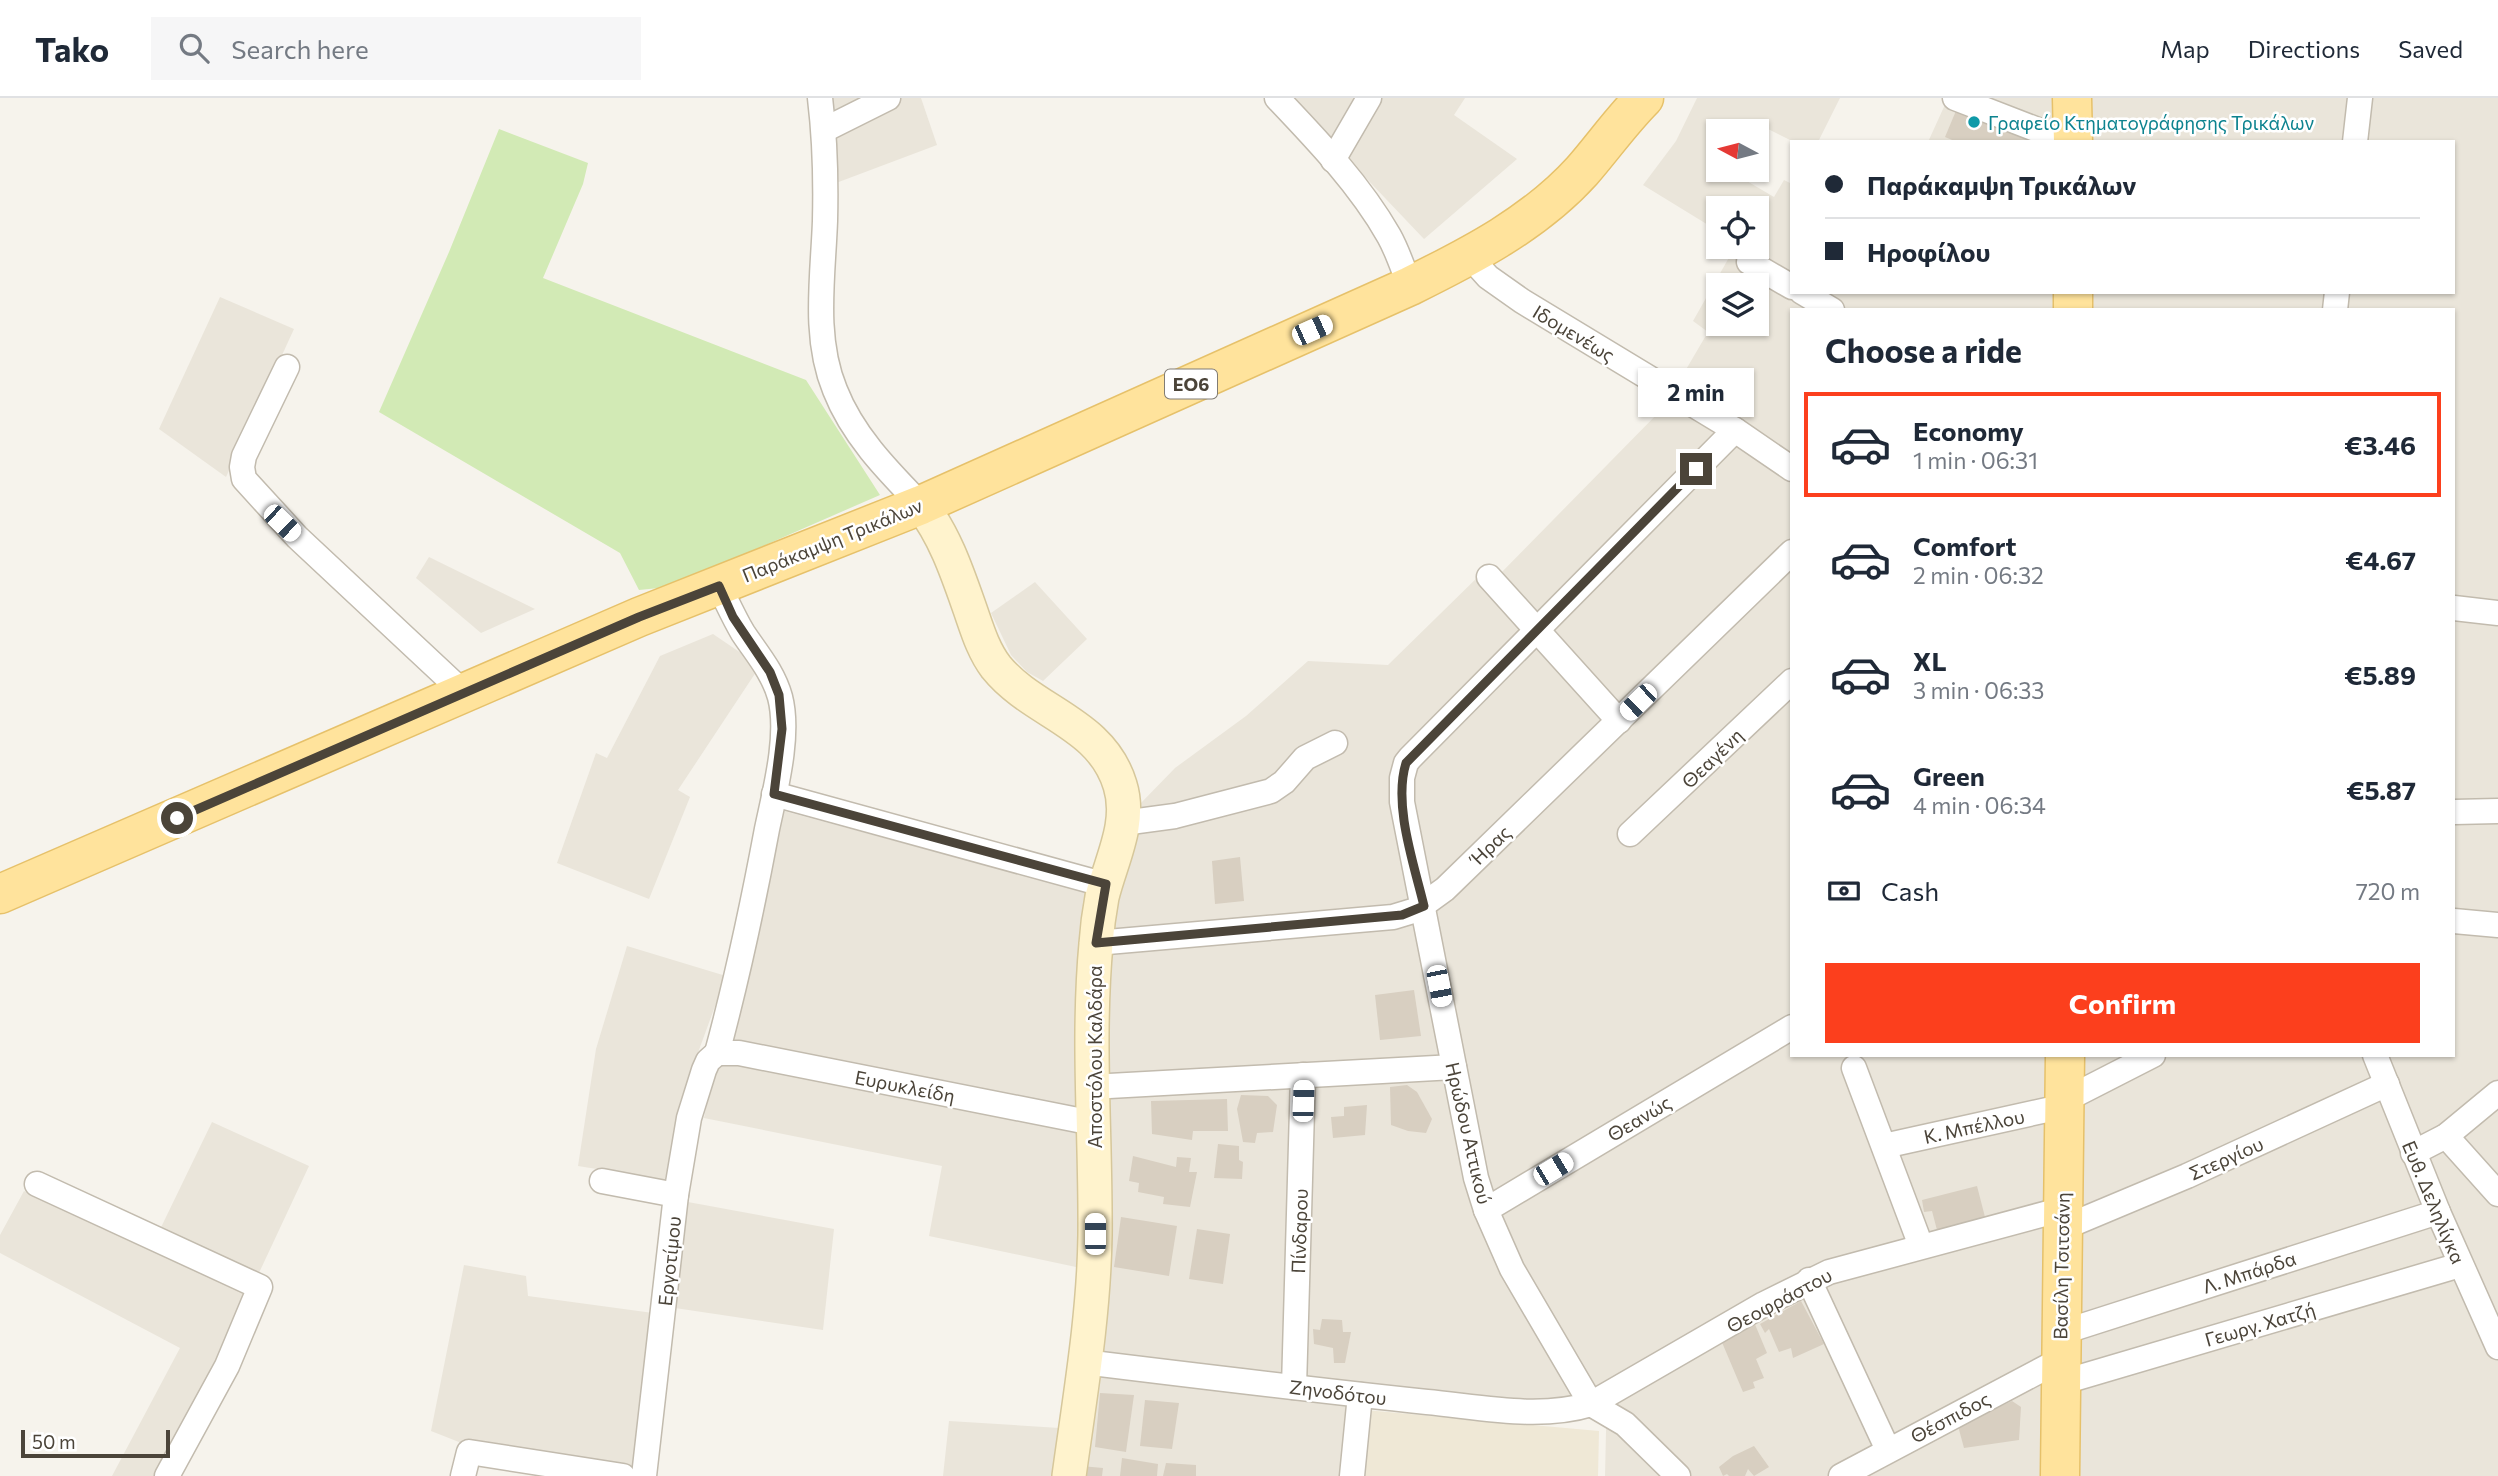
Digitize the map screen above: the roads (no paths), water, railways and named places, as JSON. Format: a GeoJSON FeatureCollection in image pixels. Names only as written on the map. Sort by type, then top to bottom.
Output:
{"type":"FeatureCollection","features":[{"type":"Feature","properties":{"kind":"main road"},"geometry":{"type":"LineString","coordinates":[[2071,140],[2072,98]]}},
{"type":"Feature","properties":{"kind":"main road","name":"Παράκαμψη Τρικάλων"},"geometry":{"type":"LineString","coordinates":[[0,894],[639,617],[921,505],[1470,257],[1550,201],[1581,172],[1633,105]]}},
{"type":"Feature","properties":{"kind":"main road","name":"Βασίλη Τσιτσάνη"},"geometry":{"type":"LineString","coordinates":[[2060,1476],[2065,1057]]}},
{"type":"Feature","properties":{"kind":"street"},"geometry":{"type":"LineString","coordinates":[[820,98],[824,130],[825,209],[821,313],[829,370],[835,390],[856,430],[878,459],[921,505]]}},
{"type":"Feature","properties":{"kind":"street"},"geometry":{"type":"LineString","coordinates":[[824,130],[888,98]]}},
{"type":"Feature","properties":{"kind":"street"},"geometry":{"type":"LineString","coordinates":[[1277,98],[1362,195],[1389,236],[1409,286]]}},
{"type":"Feature","properties":{"kind":"street"},"geometry":{"type":"LineString","coordinates":[[1333,160],[1369,98]]}},
{"type":"Feature","properties":{"kind":"street"},"geometry":{"type":"LineString","coordinates":[[1955,98],[2066,140]]}},
{"type":"Feature","properties":{"kind":"street"},"geometry":{"type":"LineString","coordinates":[[2355,140],[2360,98]]}},
{"type":"Feature","properties":{"kind":"street","name":"Ιδομενέως"},"geometry":{"type":"LineString","coordinates":[[1470,257],[1488,277],[1522,301],[1735,430],[1790,468]]}},
{"type":"Feature","properties":{"kind":"street"},"geometry":{"type":"LineString","coordinates":[[1749,262],[1790,286]]}},
{"type":"Feature","properties":{"kind":"street"},"geometry":{"type":"LineString","coordinates":[[1805,294],[1829,308]]}},
{"type":"Feature","properties":{"kind":"street"},"geometry":{"type":"LineString","coordinates":[[287,367],[244,456],[244,479],[297,537],[465,694]]}},
{"type":"Feature","properties":{"kind":"street"},"geometry":{"type":"LineString","coordinates":[[1537,631],[1735,430]]}},
{"type":"Feature","properties":{"kind":"street","name":"Αποστόλου Καλδάρα"},"geometry":{"type":"LineString","coordinates":[[921,505],[934,522],[946,546],[982,640],[995,665],[1016,684],[1090,738],[1105,754],[1120,783],[1125,810],[1106,884],[1096,943],[1092,994],[1091,1087],[1094,1258],[1069,1476]]}},
{"type":"Feature","properties":{"kind":"street","name":"Ήρας"},"geometry":{"type":"LineString","coordinates":[[1096,943],[1393,917],[1424,906],[1445,889],[1790,554]]}},
{"type":"Feature","properties":{"kind":"street"},"geometry":{"type":"LineString","coordinates":[[1489,577],[1619,720]]}},
{"type":"Feature","properties":{"kind":"street","name":"Εργοτίμου"},"geometry":{"type":"LineString","coordinates":[[645,1476],[676,1195],[685,1139],[708,1061],[717,1053],[743,950],[774,794],[782,729],[779,695],[770,672],[733,617],[719,586]]}},
{"type":"Feature","properties":{"kind":"street"},"geometry":{"type":"LineString","coordinates":[[2455,608],[2498,613]]}},
{"type":"Feature","properties":{"kind":"street","name":"Ηρώδου Αττικού"},"geometry":{"type":"LineString","coordinates":[[1537,631],[1410,758],[1404,768],[1402,802],[1476,1178],[1486,1210],[1512,1269],[1591,1404],[1625,1424],[1678,1476]]}},
{"type":"Feature","properties":{"kind":"street","name":"Θεαγένη"},"geometry":{"type":"LineString","coordinates":[[1630,834],[1790,683]]}},
{"type":"Feature","properties":{"kind":"street"},"geometry":{"type":"LineString","coordinates":[[1123,823],[1175,816],[1271,791],[1284,782],[1305,758],[1335,743]]}},
{"type":"Feature","properties":{"kind":"street"},"geometry":{"type":"LineString","coordinates":[[774,794],[1106,884]]}},
{"type":"Feature","properties":{"kind":"street"},"geometry":{"type":"LineString","coordinates":[[2455,812],[2498,811]]}},
{"type":"Feature","properties":{"kind":"street"},"geometry":{"type":"LineString","coordinates":[[2455,921],[2498,925]]}},
{"type":"Feature","properties":{"kind":"street","name":"Θεανώς"},"geometry":{"type":"LineString","coordinates":[[1486,1210],[1790,1028]]}},
{"type":"Feature","properties":{"kind":"street","name":"Ευρυκλείδη"},"geometry":{"type":"LineString","coordinates":[[717,1053],[739,1053],[1093,1123]]}},
{"type":"Feature","properties":{"kind":"street","name":"Κ. Μπέλλου"},"geometry":{"type":"LineString","coordinates":[[1884,1146],[2065,1103],[2149,1057]]}},
{"type":"Feature","properties":{"kind":"street","name":"Ευθ. Δεληλίγκα"},"geometry":{"type":"LineString","coordinates":[[2376,1057],[2460,1265],[2498,1346]]}},
{"type":"Feature","properties":{"kind":"street"},"geometry":{"type":"LineString","coordinates":[[1091,1087],[1454,1067]]}},
{"type":"Feature","properties":{"kind":"street"},"geometry":{"type":"LineString","coordinates":[[1854,1068],[1921,1246]]}},
{"type":"Feature","properties":{"kind":"street","name":"Πίνδαρου"},"geometry":{"type":"LineString","coordinates":[[1294,1387],[1303,1075]]}},
{"type":"Feature","properties":{"kind":"street","name":"Στεργίου"},"geometry":{"type":"LineString","coordinates":[[2063,1218],[2187,1176],[2387,1084]]}},
{"type":"Feature","properties":{"kind":"street"},"geometry":{"type":"LineString","coordinates":[[2413,1153],[2446,1136],[2498,1093]]}},
{"type":"Feature","properties":{"kind":"street"},"geometry":{"type":"LineString","coordinates":[[2446,1136],[2498,1194]]}},
{"type":"Feature","properties":{"kind":"street"},"geometry":{"type":"LineString","coordinates":[[602,1181],[676,1195]]}},
{"type":"Feature","properties":{"kind":"street"},"geometry":{"type":"LineString","coordinates":[[37,1184],[260,1287],[227,1366],[167,1476]]}},
{"type":"Feature","properties":{"kind":"street","name":"Λ. Μπάρδα"},"geometry":{"type":"LineString","coordinates":[[2060,1359],[2438,1212]]}},
{"type":"Feature","properties":{"kind":"street","name":"Θεοφράστου"},"geometry":{"type":"LineString","coordinates":[[1591,1404],[1810,1280],[1841,1268],[1921,1246],[2063,1218]]}},
{"type":"Feature","properties":{"kind":"street","name":"Γεωργ. Χατζή"},"geometry":{"type":"LineString","coordinates":[[2060,1359],[2460,1265]]}},
{"type":"Feature","properties":{"kind":"street"},"geometry":{"type":"LineString","coordinates":[[1810,1280],[1888,1450]]}},
{"type":"Feature","properties":{"kind":"street","name":"Θέσπιδος"},"geometry":{"type":"LineString","coordinates":[[1841,1476],[2060,1359]]}},
{"type":"Feature","properties":{"kind":"street","name":"Ζηνοδότου"},"geometry":{"type":"LineString","coordinates":[[1084,1362],[1530,1412],[1564,1411],[1591,1404]]}},
{"type":"Feature","properties":{"kind":"street"},"geometry":{"type":"LineString","coordinates":[[1352,1476],[1360,1395]]}},
{"type":"Feature","properties":{"kind":"street"},"geometry":{"type":"LineString","coordinates":[[463,1476],[469,1452],[623,1476]]}},
{"type":"Feature","properties":{"kind":"place","name":"Γραφείο Κτηματογράφησης Τρικάλων"},"geometry":{"type":"Point","coordinates":[1974,122]}}]}
